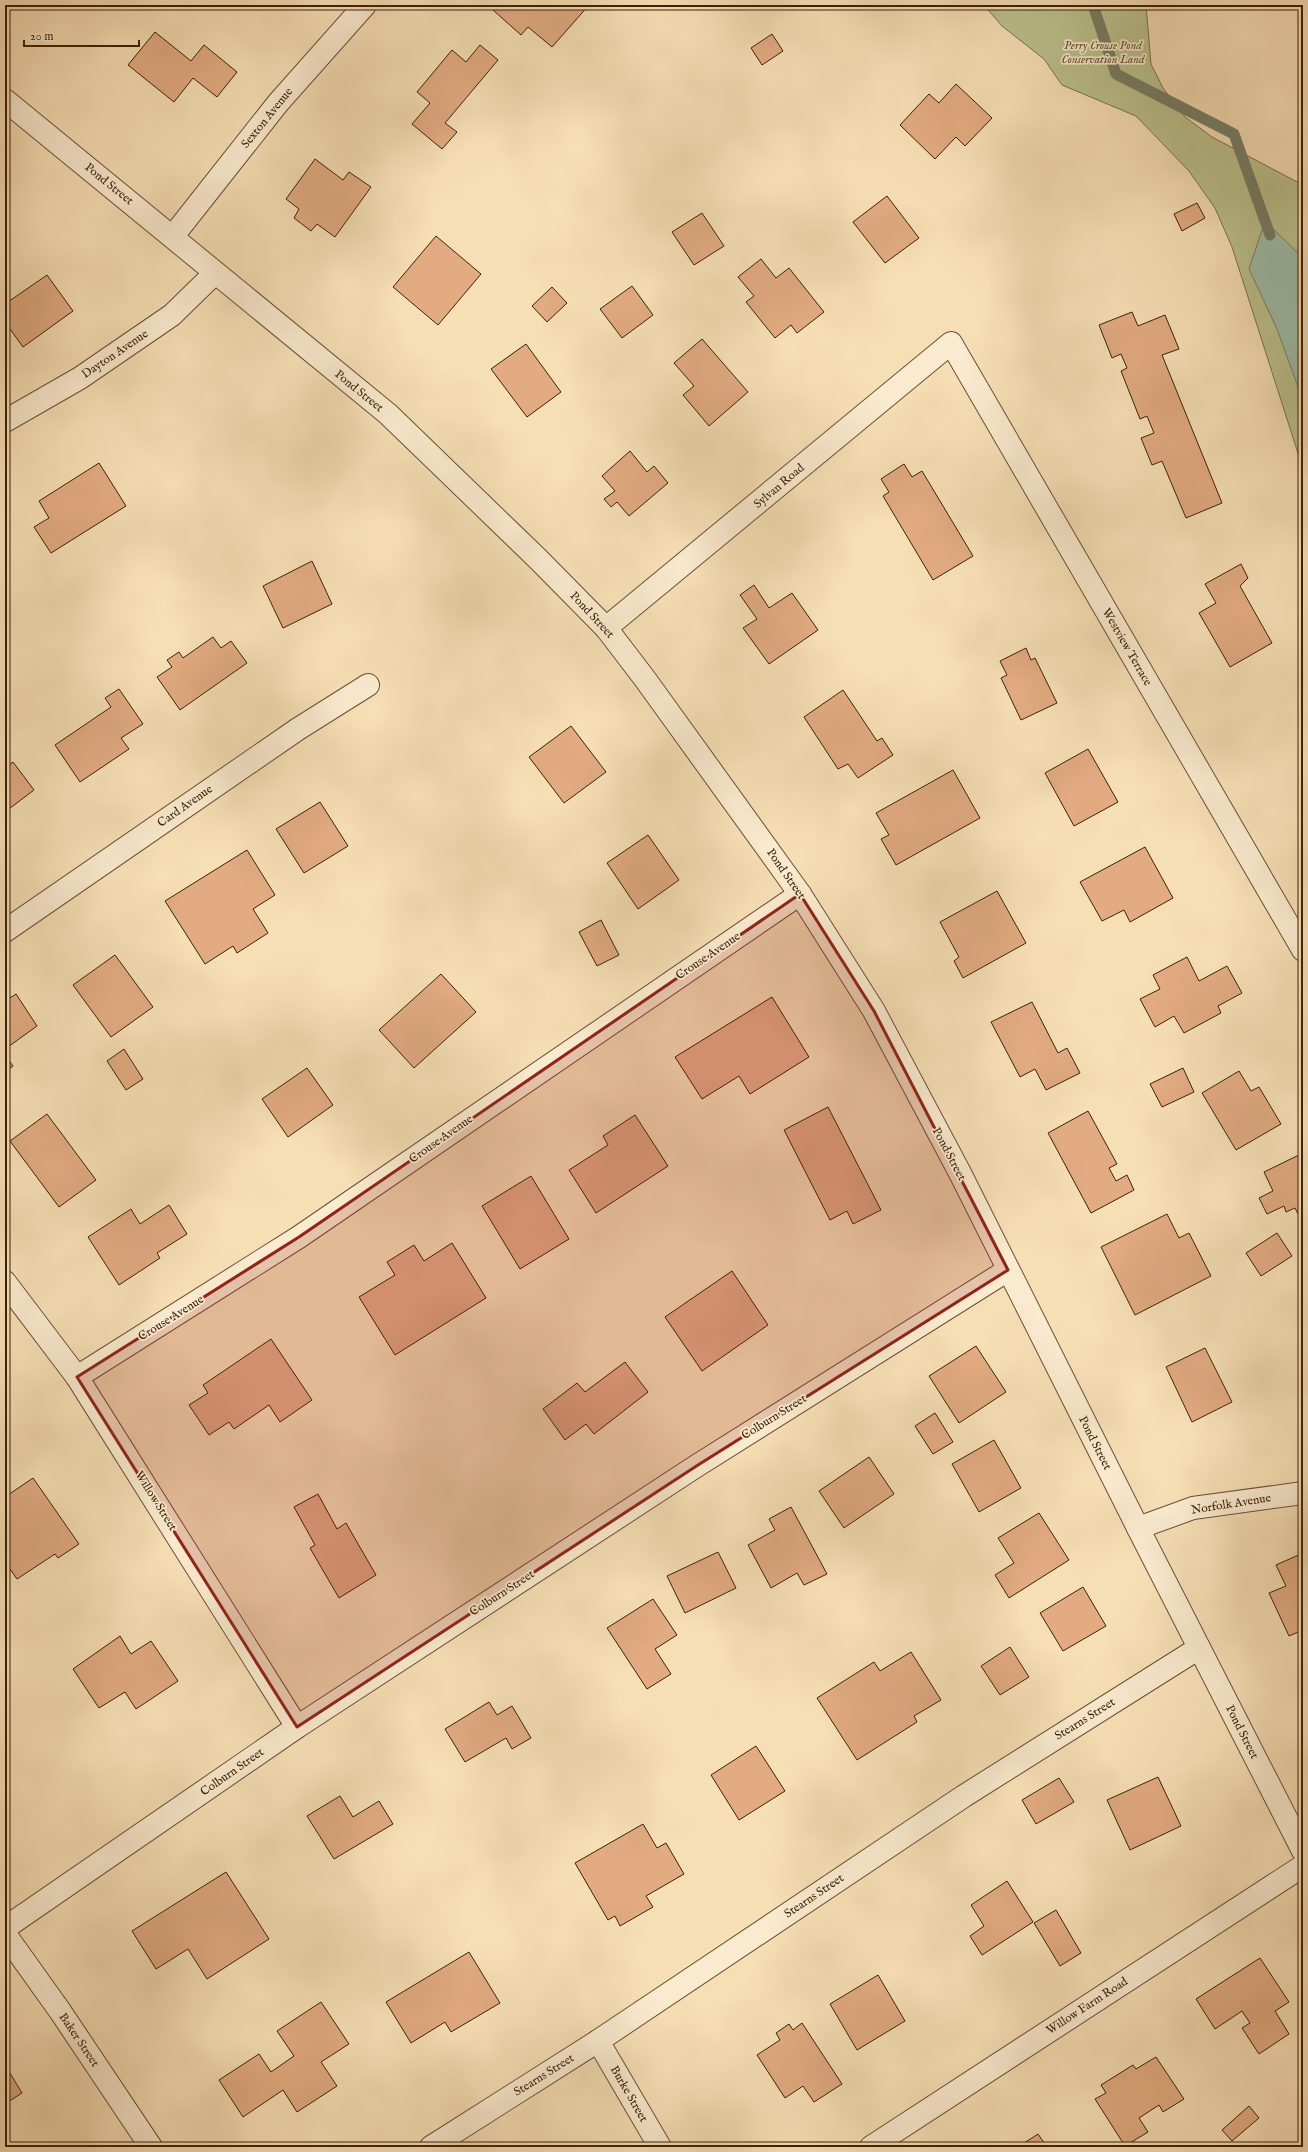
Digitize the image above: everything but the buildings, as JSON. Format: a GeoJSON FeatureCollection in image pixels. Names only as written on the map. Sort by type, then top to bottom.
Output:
{"type":"FeatureCollection","features":[{"type":"Feature","properties":{"kind":"street","name":"Sexton Avenue"},"geometry":{"type":"LineString","coordinates":[[173,236],[278,103],[365,5]]}},
{"type":"Feature","properties":{"kind":"street","name":"Pond Street"},"geometry":{"type":"LineString","coordinates":[[5,100],[173,236],[215,273],[388,414],[539,560],[606,628],[711,769],[800,894],[874,1011],[960,1173],[1138,1528],[1303,1851]]}},
{"type":"Feature","properties":{"kind":"street","name":"Dayton Avenue"},"geometry":{"type":"LineString","coordinates":[[5,421],[80,378],[172,315],[215,273]]}},
{"type":"Feature","properties":{"kind":"street","name":"Sylvan Road"},"geometry":{"type":"LineString","coordinates":[[606,628],[951,343]]}},
{"type":"Feature","properties":{"kind":"street","name":"Westview Terrace"},"geometry":{"type":"LineString","coordinates":[[951,343],[1303,950]]}},
{"type":"Feature","properties":{"kind":"street","name":"Card Avenue"},"geometry":{"type":"LineString","coordinates":[[5,931],[298,729],[368,685]]}},
{"type":"Feature","properties":{"kind":"street","name":"Crouse Avenue"},"geometry":{"type":"LineString","coordinates":[[77,1376],[299,1237],[800,894]]}},
{"type":"Feature","properties":{"kind":"street","name":"Colburn Street"},"geometry":{"type":"LineString","coordinates":[[5,1928],[297,1727],[698,1465],[1008,1270]]}},
{"type":"Feature","properties":{"kind":"street","name":"Willow Street"},"geometry":{"type":"LineString","coordinates":[[5,1282],[77,1376],[297,1727]]}},
{"type":"Feature","properties":{"kind":"street","name":"Norfolk Avenue"},"geometry":{"type":"LineString","coordinates":[[1138,1528],[1193,1508],[1303,1493]]}},
{"type":"Feature","properties":{"kind":"street","name":"Stearns Street"},"geometry":{"type":"LineString","coordinates":[[431,2147],[598,2041],[964,1796],[1199,1648]]}},
{"type":"Feature","properties":{"kind":"street","name":"Willow Farm Road"},"geometry":{"type":"LineString","coordinates":[[871,2147],[1303,1866]]}},
{"type":"Feature","properties":{"kind":"street","name":"Baker Street"},"geometry":{"type":"LineString","coordinates":[[5,1934],[60,2011],[151,2147]]}},
{"type":"Feature","properties":{"kind":"street","name":"Burke Street"},"geometry":{"type":"LineString","coordinates":[[598,2041],[660,2147]]}},
{"type":"Feature","properties":{"kind":"highlighted area"},"geometry":{"type":"Polygon","coordinates":[[[800,894],[874,1011],[1008,1270],[698,1465],[297,1727],[77,1377],[299,1237],[800,894]]]}},
{"type":"Feature","properties":{"kind":"green space","name":"Perry Crouse Pond Conservation Land"},"geometry":{"type":"Polygon","coordinates":[[[984,5],[1146,5],[1151,64],[1163,88],[1185,117],[1212,137],[1303,185],[1303,469],[1232,247],[1215,208],[1189,171],[1136,116],[1062,85],[1044,59],[1002,26],[984,5]]]}},
{"type":"Feature","properties":{"kind":"shaded area"},"geometry":{"type":"Polygon","coordinates":[[[1265,221],[1303,258],[1303,401],[1277,329],[1249,269],[1265,221]]]}},
{"type":"Feature","properties":{"kind":"waterway"},"geometry":{"type":"LineString","coordinates":[[1093,5],[1116,74],[1234,134],[1270,235]]}}]}
